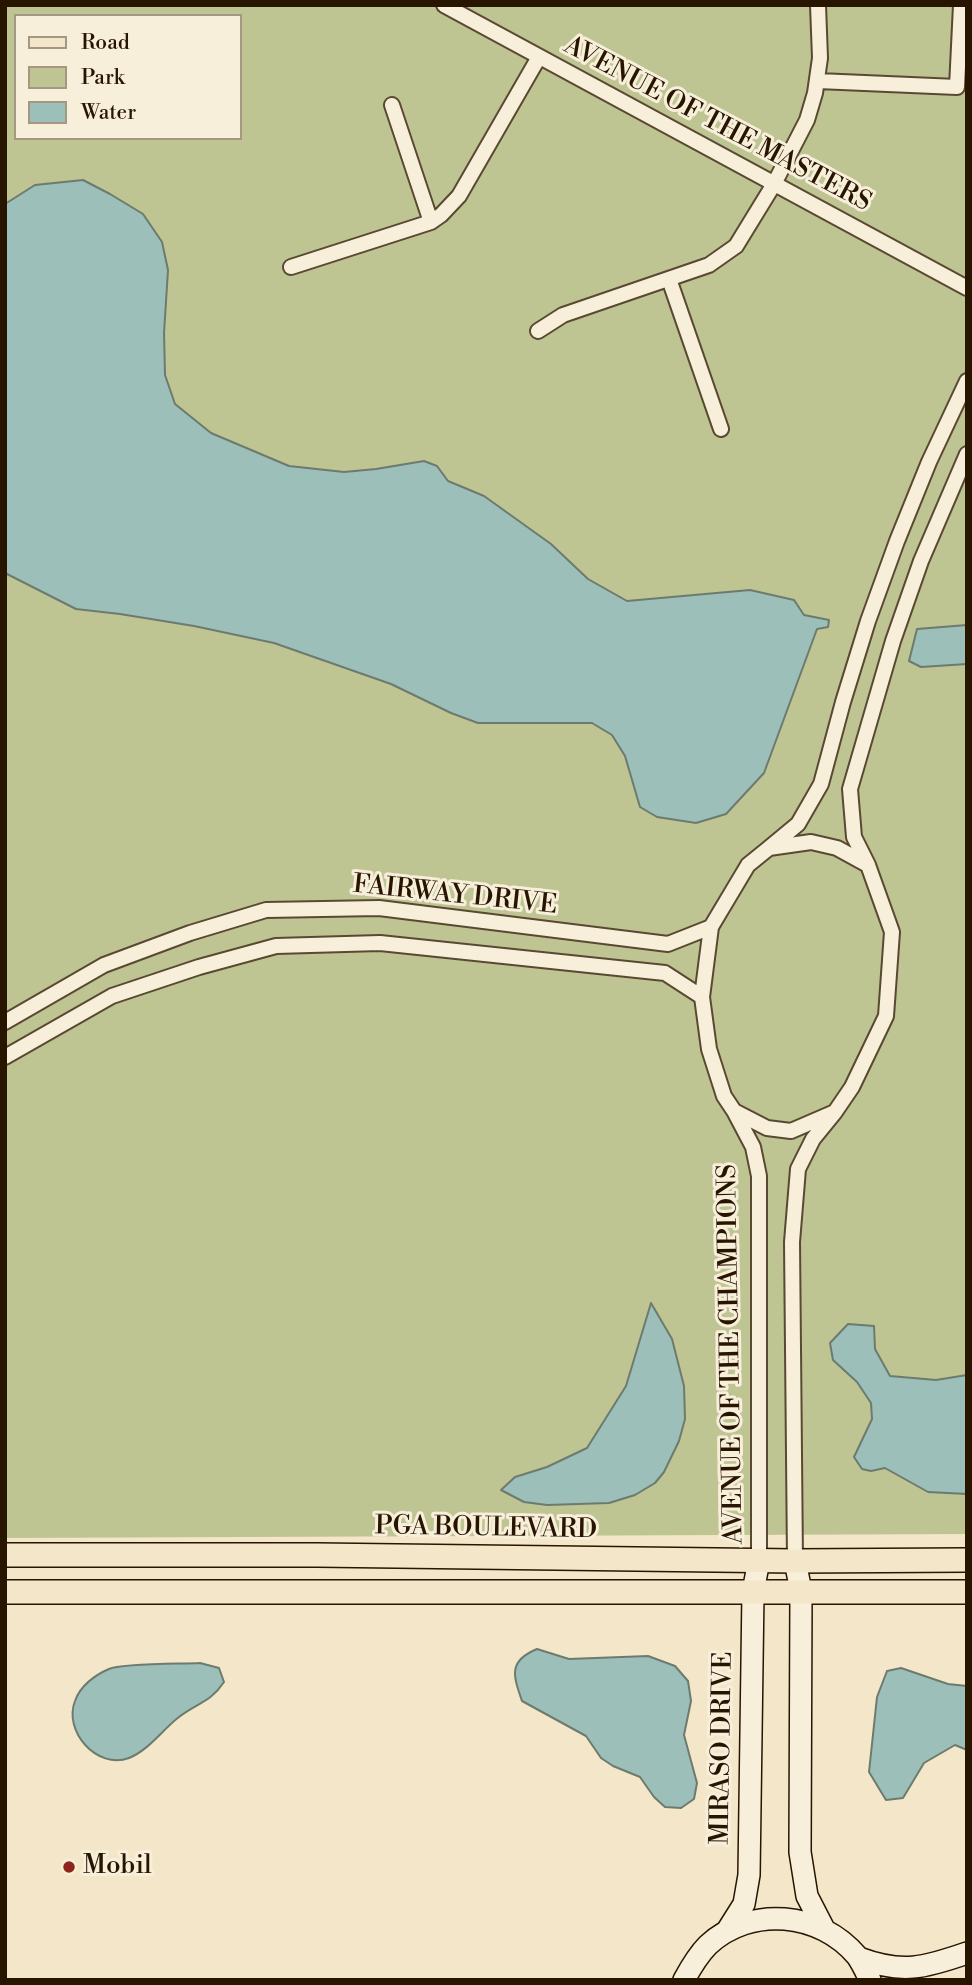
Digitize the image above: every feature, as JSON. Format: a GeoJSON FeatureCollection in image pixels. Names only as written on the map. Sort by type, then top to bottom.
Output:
{"type":"FeatureCollection","features":[{"type":"Feature","properties":{"kind":"main road","name":"PGA BOULEVARD"},"geometry":{"type":"LineString","coordinates":[[5,1555],[967,1560]]}},
{"type":"Feature","properties":{"kind":"main road"},"geometry":{"type":"LineString","coordinates":[[5,1592],[967,1592]]}},
{"type":"Feature","properties":{"kind":"street","name":"AVENUE OF THE MASTERS"},"geometry":{"type":"LineString","coordinates":[[444,5],[967,288]]}},
{"type":"Feature","properties":{"kind":"street"},"geometry":{"type":"LineString","coordinates":[[537,331],[563,315],[709,265],[728,253],[743,237],[804,127],[818,80],[821,44],[818,5]]}},
{"type":"Feature","properties":{"kind":"street"},"geometry":{"type":"LineString","coordinates":[[818,80],[957,87],[961,5]]}},
{"type":"Feature","properties":{"kind":"street"},"geometry":{"type":"LineString","coordinates":[[292,267],[431,222],[451,206],[540,57]]}},
{"type":"Feature","properties":{"kind":"street"},"geometry":{"type":"LineString","coordinates":[[392,105],[431,222]]}},
{"type":"Feature","properties":{"kind":"street"},"geometry":{"type":"LineString","coordinates":[[668,279],[721,429]]}},
{"type":"Feature","properties":{"kind":"street"},"geometry":{"type":"LineString","coordinates":[[835,1112],[791,1131],[767,1128],[734,1111],[724,1096],[709,1049],[702,997],[711,927],[748,865],[799,824],[821,784],[861,644],[897,541],[929,462],[967,381]]}},
{"type":"Feature","properties":{"kind":"street"},"geometry":{"type":"LineString","coordinates":[[824,1929],[807,1896],[800,1852],[801,1591],[795,1561],[792,1242],[798,1169],[813,1139],[852,1087],[886,1016],[892,932],[854,837],[850,789],[893,641],[921,561],[967,454]]}},
{"type":"Feature","properties":{"kind":"street"},"geometry":{"type":"LineString","coordinates":[[769,848],[811,842],[837,848],[867,866]]}},
{"type":"Feature","properties":{"kind":"street","name":"FAIRWAY DRIVE"},"geometry":{"type":"LineString","coordinates":[[5,1022],[104,965],[190,933],[265,911],[379,908],[668,944],[711,927]]}},
{"type":"Feature","properties":{"kind":"street","name":"FAIRWAY DRIVE"},"geometry":{"type":"LineString","coordinates":[[5,1057],[112,996],[199,967],[276,946],[380,943],[665,973],[702,997]]}},
{"type":"Feature","properties":{"kind":"street","name":"AVENUE OF THE CHAMPIONS"},"geometry":{"type":"LineString","coordinates":[[734,1111],[753,1147],[760,1176],[759,1560]]}},
{"type":"Feature","properties":{"kind":"street","name":"MIRASO DRIVE"},"geometry":{"type":"LineString","coordinates":[[727,1931],[744,1904],[749,1875],[753,1592],[759,1560]]}},
{"type":"Feature","properties":{"kind":"street"},"geometry":{"type":"LineString","coordinates":[[684,1980],[693,1962],[709,1944],[727,1931],[751,1922],[775,1918],[800,1920],[824,1929],[843,1942],[859,1958],[870,1980]]}},
{"type":"Feature","properties":{"kind":"street"},"geometry":{"type":"LineString","coordinates":[[859,1958],[880,1966],[907,1969],[939,1963],[967,1953]]}},
{"type":"Feature","properties":{"kind":"street"},"geometry":{"type":"LineString","coordinates":[[920,1980],[939,1963]]}},
{"type":"Feature","properties":{"kind":"green space"},"geometry":{"type":"Polygon","coordinates":[[[5,5],[967,5],[967,1534],[5,1538],[5,5]]]}},
{"type":"Feature","properties":{"kind":"water"},"geometry":{"type":"Polygon","coordinates":[[[83,180],[143,214],[162,242],[168,270],[164,333],[165,375],[175,404],[211,433],[289,466],[344,472],[424,461],[437,466],[448,481],[484,496],[551,544],[588,579],[627,601],[750,590],[794,600],[804,615],[829,620],[828,627],[817,629],[764,773],[726,814],[696,823],[657,817],[640,807],[625,756],[612,735],[592,723],[478,723],[391,684],[274,643],[194,626],[76,609],[5,573],[5,204],[35,185],[83,180]]]}},
{"type":"Feature","properties":{"kind":"water"},"geometry":{"type":"Polygon","coordinates":[[[967,625],[967,664],[921,667],[909,661],[917,629],[967,625]]]}},
{"type":"Feature","properties":{"kind":"water"},"geometry":{"type":"Polygon","coordinates":[[[651,1303],[672,1339],[684,1386],[685,1419],[679,1441],[664,1472],[655,1483],[635,1495],[609,1503],[547,1505],[524,1502],[501,1490],[515,1477],[547,1467],[587,1448],[626,1386],[651,1303]]]}},
{"type":"Feature","properties":{"kind":"water"},"geometry":{"type":"Polygon","coordinates":[[[848,1324],[874,1326],[875,1349],[890,1376],[936,1380],[967,1375],[967,1494],[928,1492],[885,1468],[871,1471],[862,1469],[854,1457],[872,1419],[871,1403],[857,1382],[833,1360],[830,1343],[848,1324]]]}},
{"type":"Feature","properties":{"kind":"water"},"geometry":{"type":"Polygon","coordinates":[[[537,1649],[569,1659],[648,1656],[675,1666],[688,1681],[691,1701],[684,1735],[697,1783],[694,1799],[681,1808],[665,1807],[640,1777],[601,1758],[586,1736],[522,1701],[516,1684],[515,1670],[521,1659],[537,1649]]]}},
{"type":"Feature","properties":{"kind":"water"},"geometry":{"type":"Polygon","coordinates":[[[200,1663],[219,1668],[224,1682],[214,1694],[179,1717],[136,1754],[117,1760],[105,1758],[95,1753],[78,1735],[73,1713],[75,1701],[84,1686],[98,1674],[116,1667],[200,1663]]]}},
{"type":"Feature","properties":{"kind":"water"},"geometry":{"type":"Polygon","coordinates":[[[901,1668],[948,1684],[967,1686],[967,1750],[955,1745],[924,1763],[903,1798],[886,1800],[869,1772],[877,1697],[887,1671],[901,1668]]]}},
{"type":"Feature","properties":{"kind":"place","name":"Mobil"},"geometry":{"type":"Point","coordinates":[69,1867]}}]}
